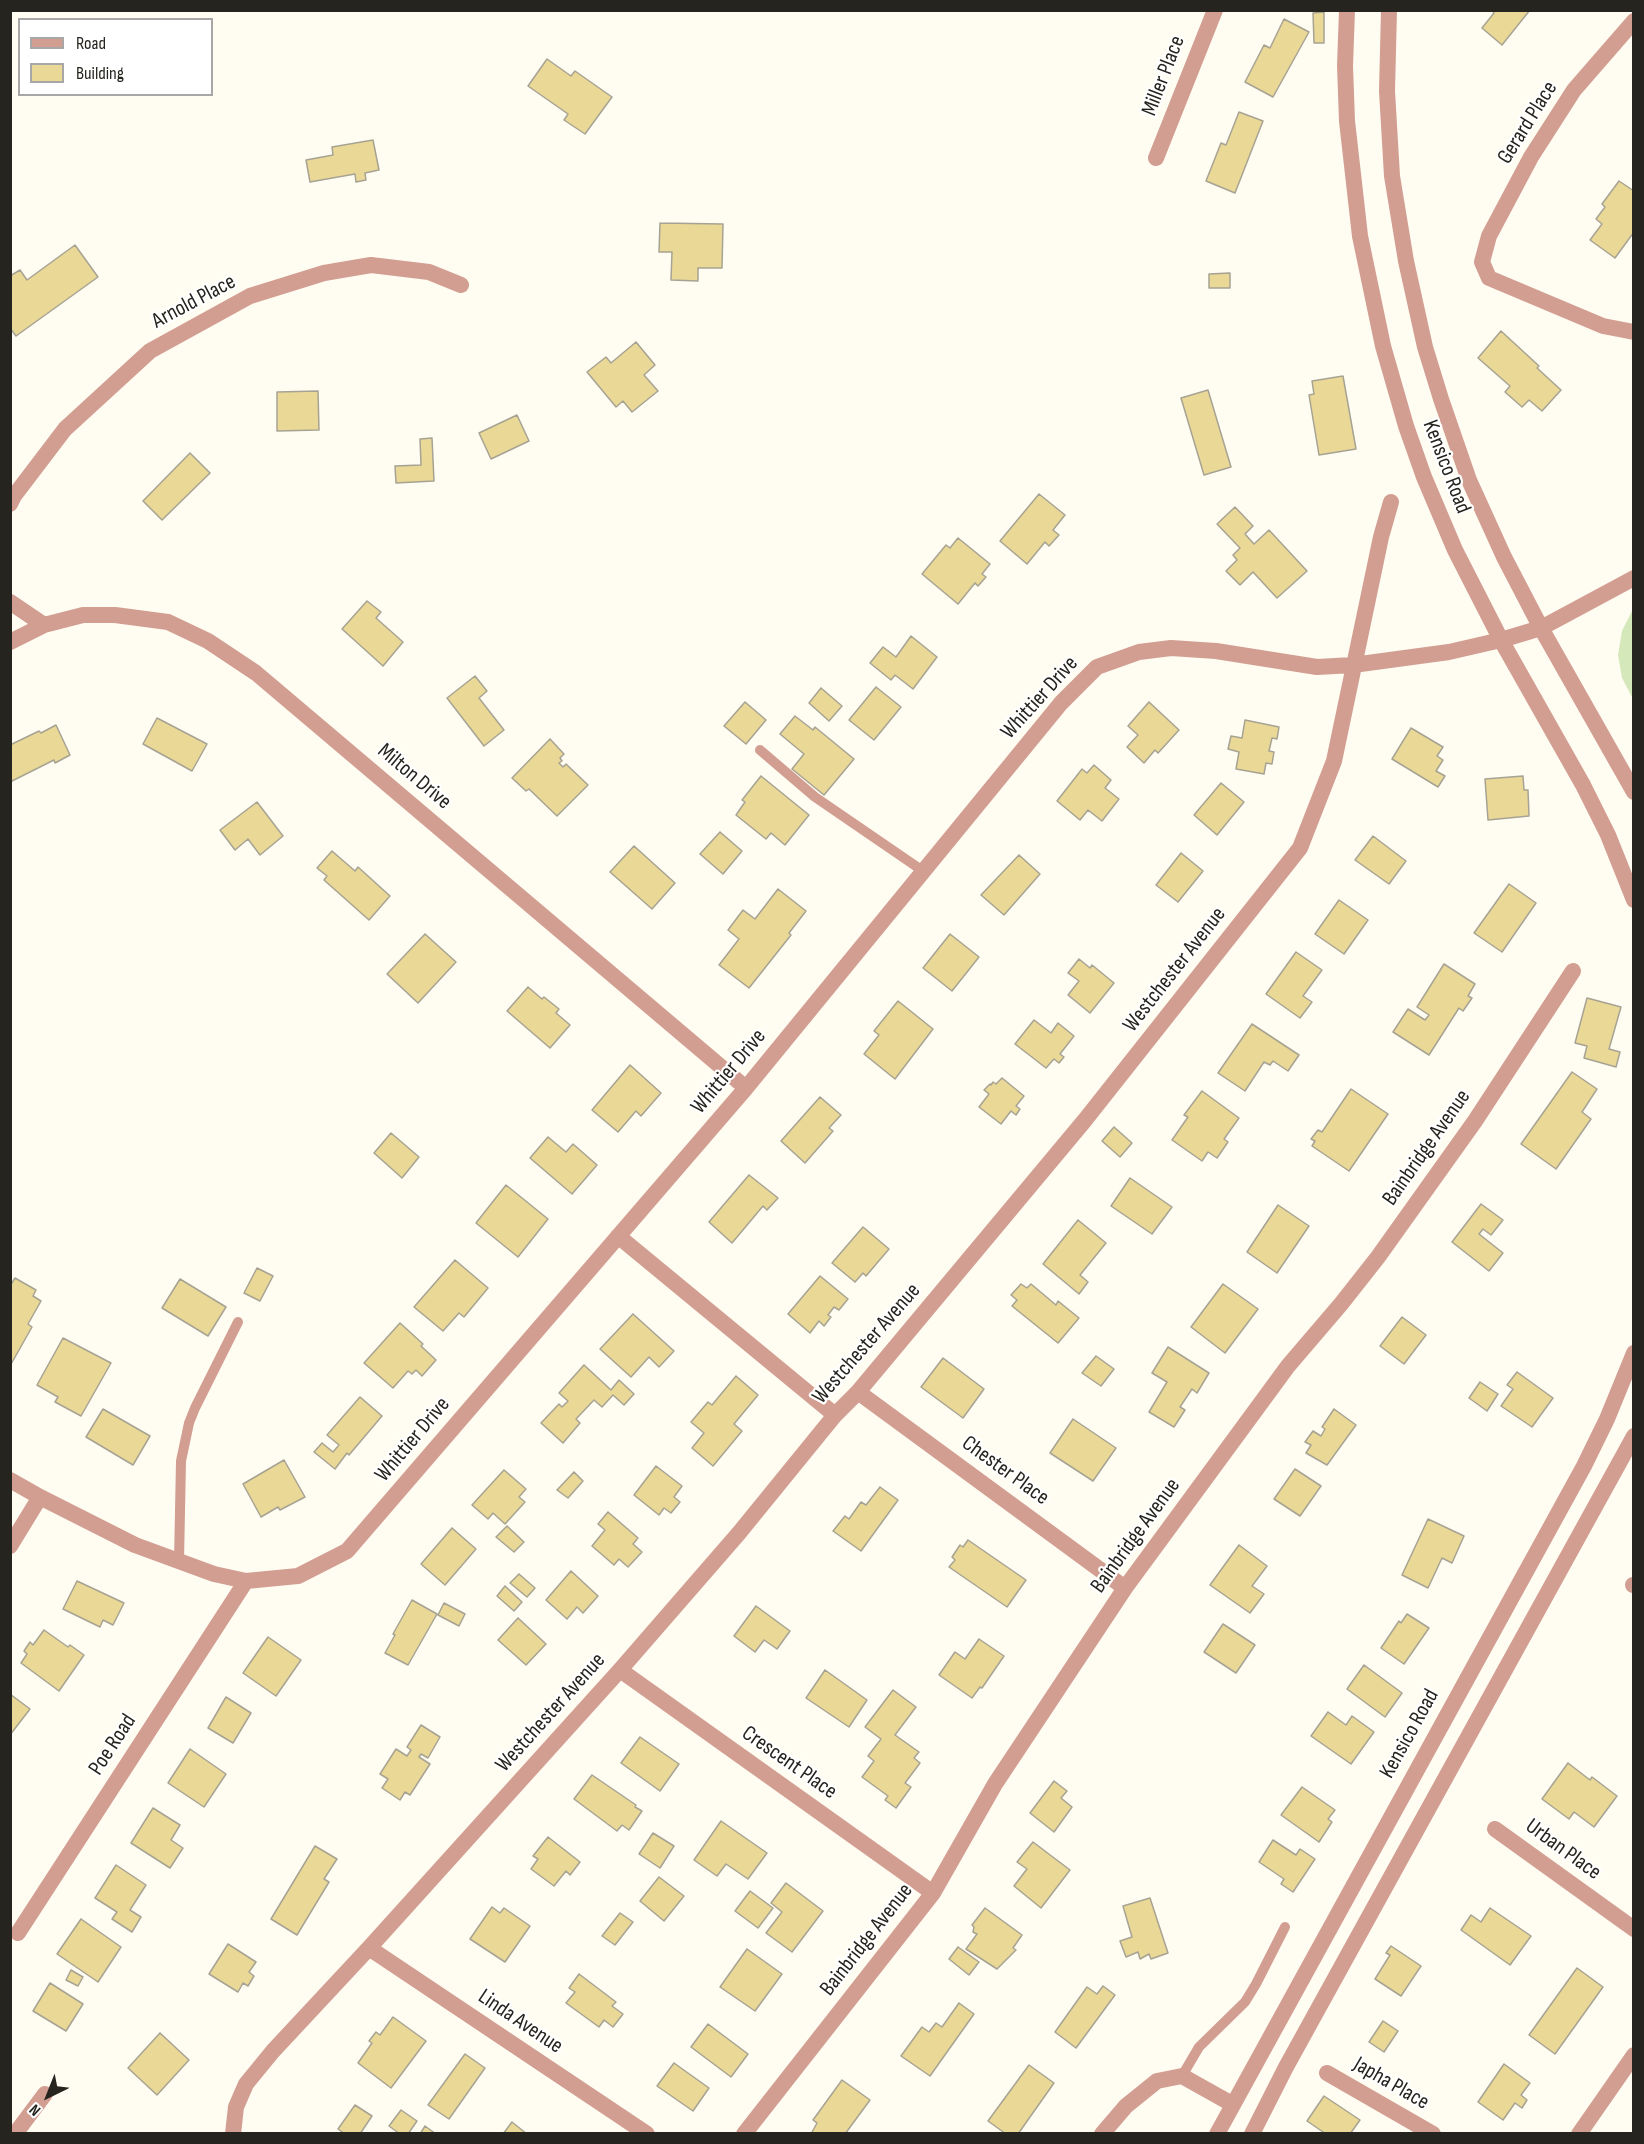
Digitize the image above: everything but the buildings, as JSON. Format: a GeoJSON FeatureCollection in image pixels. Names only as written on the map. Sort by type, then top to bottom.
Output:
{"type":"FeatureCollection","features":[{"type":"Feature","properties":{"kind":"street","name":"Miller Place"},"geometry":{"type":"LineString","coordinates":[[1156,158],[1215,10]]}},
{"type":"Feature","properties":{"kind":"street","name":"Kensico Road"},"geometry":{"type":"LineString","coordinates":[[1347,10],[1346,93],[1352,180],[1360,236],[1383,346],[1401,410],[1424,477],[1455,550],[1501,640],[1583,784],[1608,835],[1634,900]]}},
{"type":"Feature","properties":{"kind":"street","name":"Kensico Road"},"geometry":{"type":"LineString","coordinates":[[1389,10],[1387,91],[1392,176],[1400,232],[1418,317],[1443,408],[1469,480],[1504,557],[1541,628],[1634,792]]}},
{"type":"Feature","properties":{"kind":"street","name":"Gerard Place"},"geometry":{"type":"LineString","coordinates":[[1634,21],[1574,90],[1531,157],[1489,237],[1482,262],[1489,278],[1603,326],[1634,332]]}},
{"type":"Feature","properties":{"kind":"street","name":"Arnold Place"},"geometry":{"type":"LineString","coordinates":[[10,504],[64,429],[150,351],[250,296],[324,273],[371,265],[429,272],[462,285]]}},
{"type":"Feature","properties":{"kind":"street","name":"Westchester Avenue"},"geometry":{"type":"LineString","coordinates":[[233,2133],[236,2107],[246,2084],[273,2051],[620,1670],[739,1533],[835,1414],[858,1392],[1085,1120],[1300,848],[1334,761],[1353,664],[1391,502]]}},
{"type":"Feature","properties":{"kind":"street","name":"Whittier Drive"},"geometry":{"type":"LineString","coordinates":[[10,1480],[135,1545],[214,1574],[246,1581],[298,1576],[347,1551],[746,1088],[1061,703],[1097,668],[1139,652],[1171,648],[1216,651],[1317,667],[1449,652],[1541,628],[1634,578]]}},
{"type":"Feature","properties":{"kind":"street"},"geometry":{"type":"LineString","coordinates":[[10,602],[44,625]]}},
{"type":"Feature","properties":{"kind":"street","name":"Milton Drive"},"geometry":{"type":"LineString","coordinates":[[10,642],[44,625],[83,615],[115,615],[168,622],[218,648],[256,673],[746,1088]]}},
{"type":"Feature","properties":{"kind":"street","name":"Bainbridge Avenue"},"geometry":{"type":"LineString","coordinates":[[744,2133],[933,1893],[995,1784],[1125,1588],[1288,1366],[1341,1304],[1390,1240],[1475,1121],[1573,971]]}},
{"type":"Feature","properties":{"kind":"street"},"geometry":{"type":"LineString","coordinates":[[618,1236],[835,1414]]}},
{"type":"Feature","properties":{"kind":"street","name":"Kensico Road"},"geometry":{"type":"LineString","coordinates":[[1217,2133],[1584,1466],[1607,1419],[1634,1353]]}},
{"type":"Feature","properties":{"kind":"street","name":"Chester Place"},"geometry":{"type":"LineString","coordinates":[[858,1392],[1125,1588]]}},
{"type":"Feature","properties":{"kind":"street"},"geometry":{"type":"LineString","coordinates":[[1252,2133],[1302,2038],[1634,1436]]}},
{"type":"Feature","properties":{"kind":"street"},"geometry":{"type":"LineString","coordinates":[[10,1546],[40,1497]]}},
{"type":"Feature","properties":{"kind":"street","name":"Poe Road"},"geometry":{"type":"LineString","coordinates":[[18,1933],[246,1581]]}},
{"type":"Feature","properties":{"kind":"street","name":"Crescent Place"},"geometry":{"type":"LineString","coordinates":[[620,1670],[933,1893]]}},
{"type":"Feature","properties":{"kind":"street","name":"Urban Place"},"geometry":{"type":"LineString","coordinates":[[1495,1829],[1634,1929]]}},
{"type":"Feature","properties":{"kind":"street","name":"Linda Avenue"},"geometry":{"type":"LineString","coordinates":[[369,1948],[647,2133]]}},
{"type":"Feature","properties":{"kind":"street"},"geometry":{"type":"LineString","coordinates":[[1579,2133],[1634,2055]]}},
{"type":"Feature","properties":{"kind":"street","name":"Japha Place"},"geometry":{"type":"LineString","coordinates":[[1326,2073],[1434,2133]]}},
{"type":"Feature","properties":{"kind":"street"},"geometry":{"type":"LineString","coordinates":[[1102,2133],[1126,2106],[1157,2081],[1182,2076],[1232,2104]]}},
{"type":"Feature","properties":{"kind":"street"},"geometry":{"type":"LineString","coordinates":[[15,2133],[45,2094]]}},
{"type":"Feature","properties":{"kind":"lane"},"geometry":{"type":"LineString","coordinates":[[760,750],[815,797],[923,871]]}},
{"type":"Feature","properties":{"kind":"lane"},"geometry":{"type":"LineString","coordinates":[[179,1562],[181,1461],[189,1423],[238,1322]]}},
{"type":"Feature","properties":{"kind":"lane"},"geometry":{"type":"LineString","coordinates":[[1182,2076],[1199,2047],[1245,2002],[1285,1927]]}},
{"type":"Feature","properties":{"kind":"green space"},"geometry":{"type":"Polygon","coordinates":[[[1633,609],[1633,699],[1622,678],[1618,655],[1622,631],[1633,609]]]}}]}
